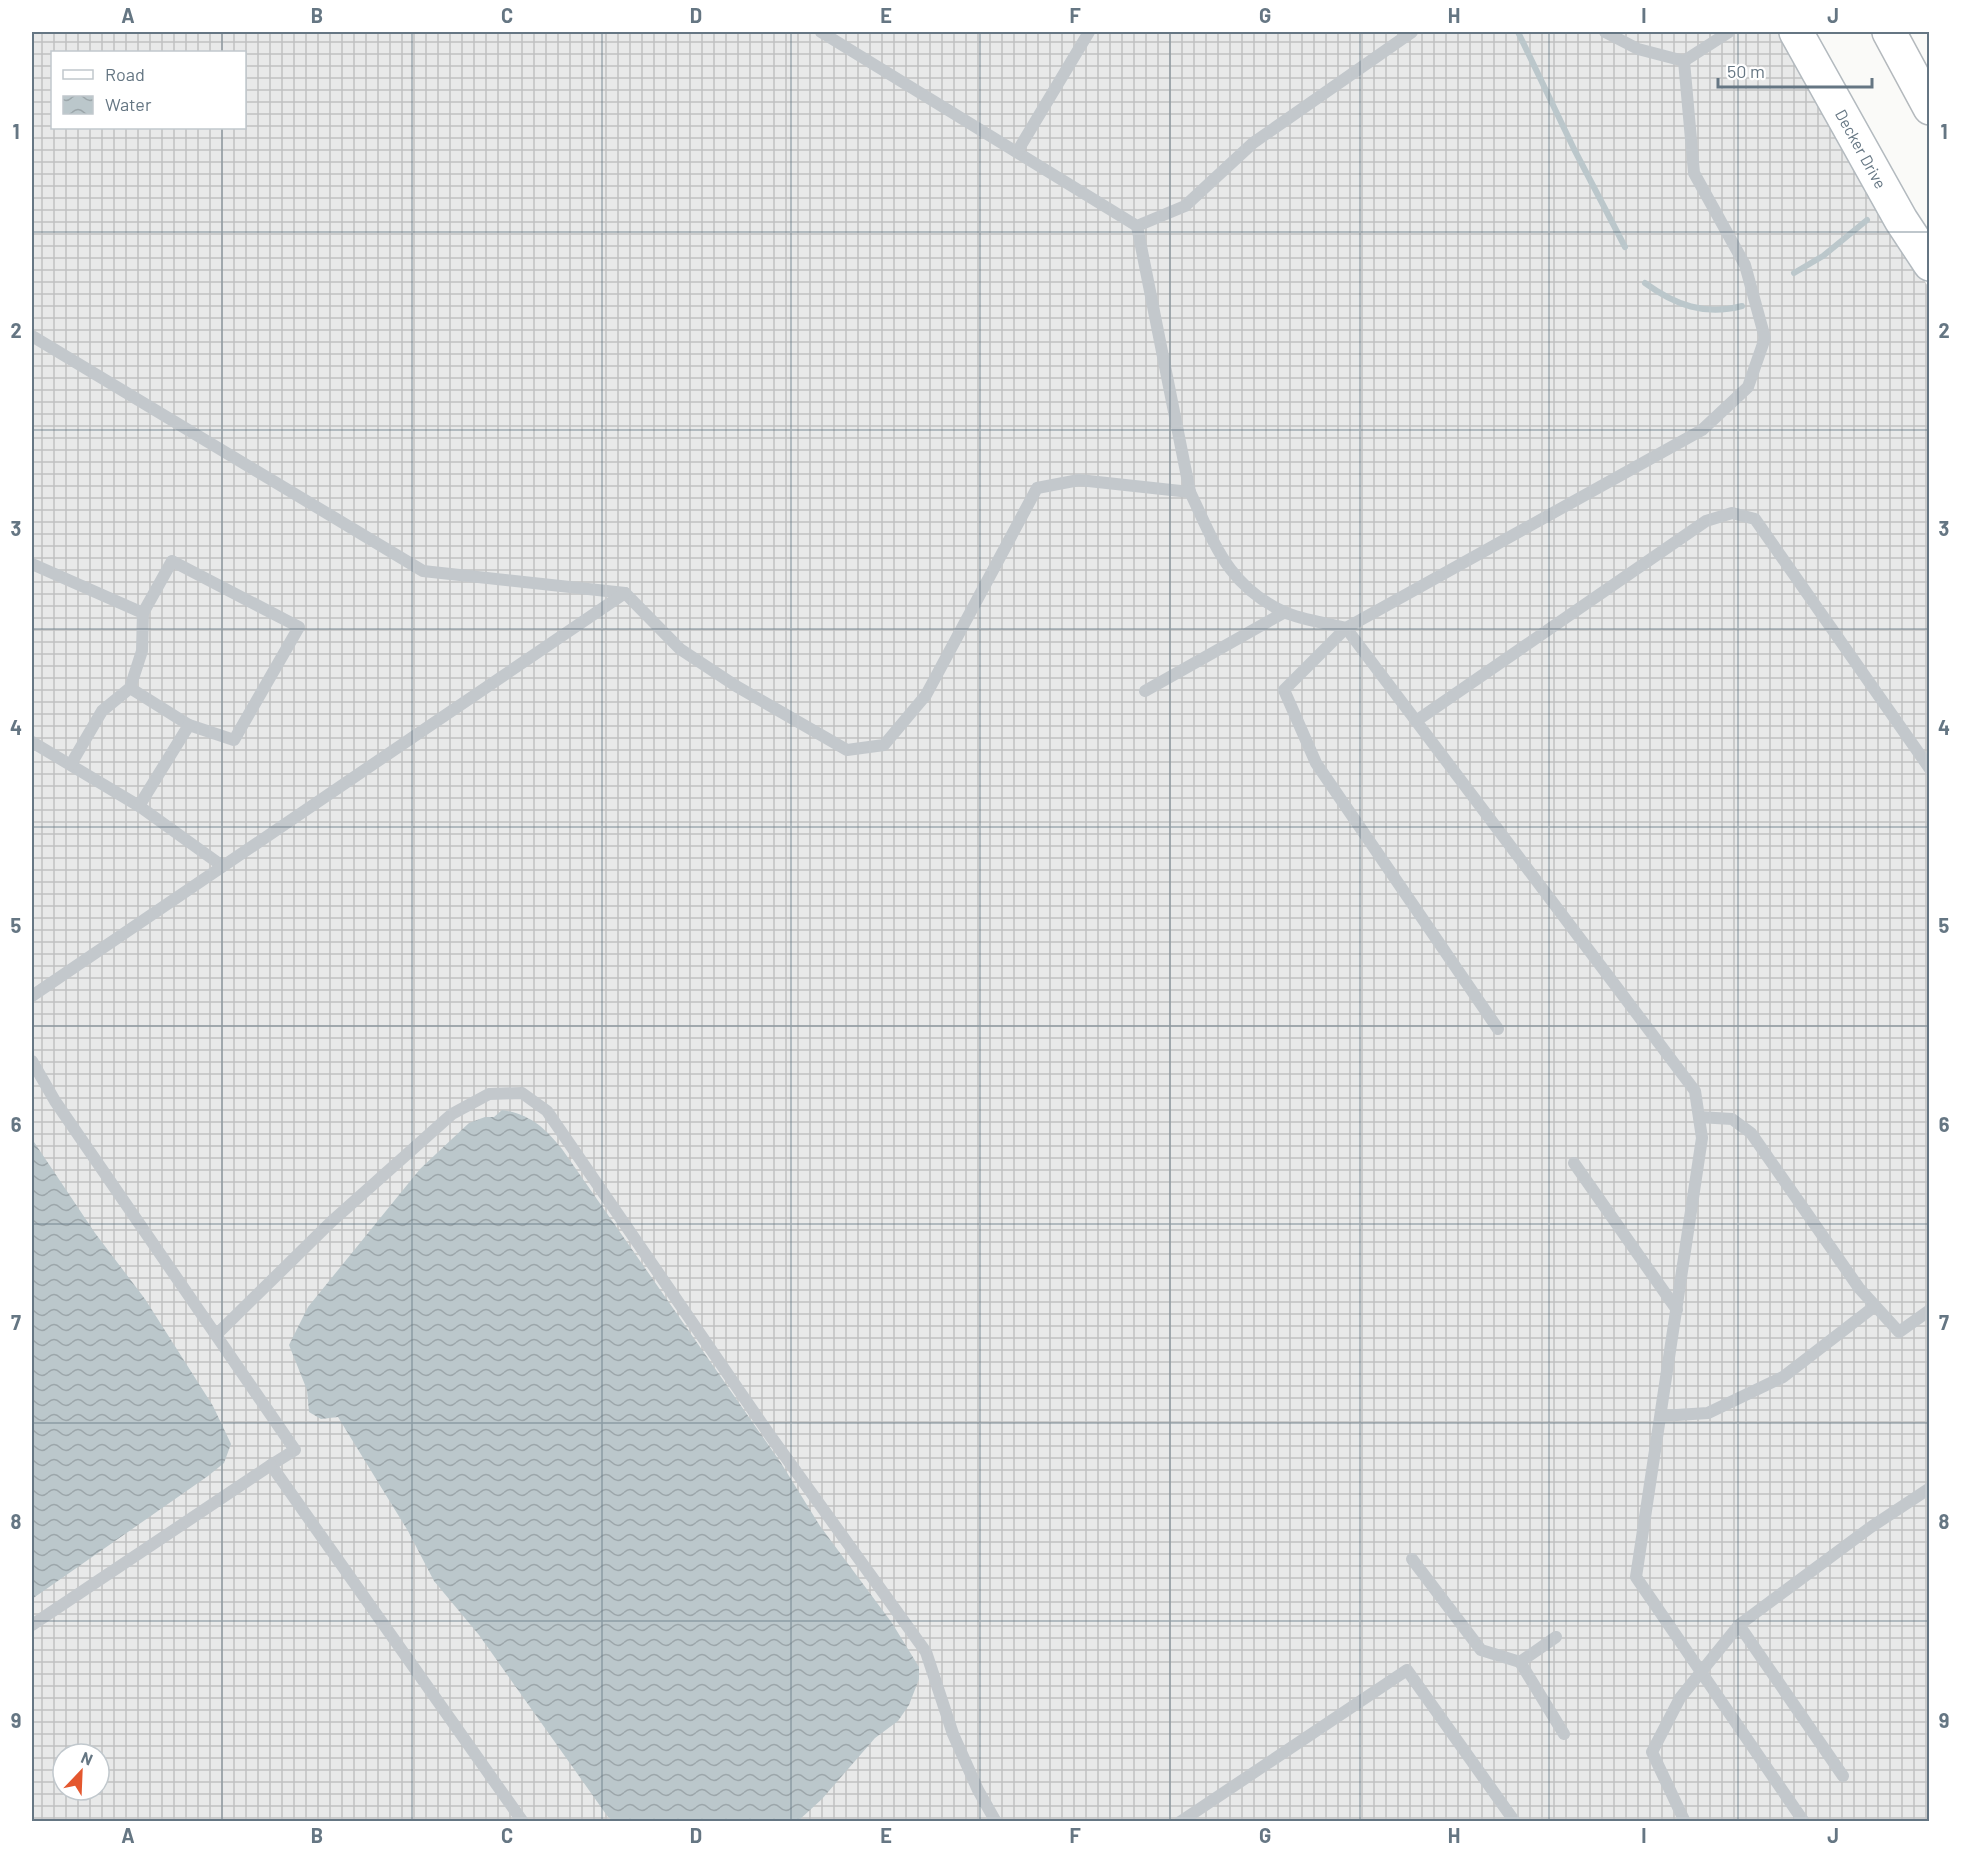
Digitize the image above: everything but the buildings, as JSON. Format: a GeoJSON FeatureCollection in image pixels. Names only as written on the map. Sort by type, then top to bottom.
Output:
{"type":"FeatureCollection","features":[{"type":"Feature","properties":{"kind":"main road","name":"Decker Drive"},"geometry":{"type":"LineString","coordinates":[[1796,32],[1901,220],[1929,264]]}},
{"type":"Feature","properties":{"kind":"main road"},"geometry":{"type":"LineString","coordinates":[[1889,32],[1929,108]]}},
{"type":"Feature","properties":{"kind":"lane"},"geometry":{"type":"LineString","coordinates":[[821,32],[1137,226],[1190,492],[1228,569],[1248,588],[1285,612],[1346,628],[1695,1091],[1702,1138],[1636,1577],[1804,1821]]}},
{"type":"Feature","properties":{"kind":"lane"},"geometry":{"type":"LineString","coordinates":[[1017,152],[1089,32]]}},
{"type":"Feature","properties":{"kind":"lane"},"geometry":{"type":"LineString","coordinates":[[1137,226],[1185,206],[1253,143],[1412,32]]}},
{"type":"Feature","properties":{"kind":"lane"},"geometry":{"type":"LineString","coordinates":[[1605,32],[1638,49],[1684,61],[1729,32]]}},
{"type":"Feature","properties":{"kind":"lane"},"geometry":{"type":"LineString","coordinates":[[1498,1029],[1316,763],[1284,690],[1346,628],[1702,430],[1748,387],[1766,338],[1745,265],[1694,173],[1684,61]]}},
{"type":"Feature","properties":{"kind":"lane"},"geometry":{"type":"LineString","coordinates":[[32,336],[423,571],[625,593],[680,649],[736,686],[847,750],[884,745],[926,695],[1037,488],[1079,480],[1190,492]]}},
{"type":"Feature","properties":{"kind":"lane"},"geometry":{"type":"LineString","coordinates":[[1416,721],[1706,521],[1732,513],[1755,519],[1929,769]]}},
{"type":"Feature","properties":{"kind":"lane"},"geometry":{"type":"LineString","coordinates":[[71,764],[102,711],[130,688],[142,651],[143,614],[171,561],[299,627],[234,740],[189,724],[130,688]]}},
{"type":"Feature","properties":{"kind":"lane"},"geometry":{"type":"LineString","coordinates":[[32,564],[143,614]]}},
{"type":"Feature","properties":{"kind":"lane"},"geometry":{"type":"LineString","coordinates":[[32,996],[221,865],[625,593]]}},
{"type":"Feature","properties":{"kind":"lane"},"geometry":{"type":"LineString","coordinates":[[1145,691],[1285,612]]}},
{"type":"Feature","properties":{"kind":"lane"},"geometry":{"type":"LineString","coordinates":[[139,806],[189,724]]}},
{"type":"Feature","properties":{"kind":"lane"},"geometry":{"type":"LineString","coordinates":[[32,742],[139,806],[221,865]]}},
{"type":"Feature","properties":{"kind":"lane"},"geometry":{"type":"LineString","coordinates":[[32,1062],[55,1101],[294,1450],[32,1625]]}},
{"type":"Feature","properties":{"kind":"lane"},"geometry":{"type":"LineString","coordinates":[[216,1335],[331,1222],[452,1114],[489,1094],[522,1093],[546,1112],[769,1434],[926,1652],[953,1734],[978,1790],[996,1821]]}},
{"type":"Feature","properties":{"kind":"lane"},"geometry":{"type":"LineString","coordinates":[[1699,1117],[1732,1119],[1751,1133],[1819,1232],[1875,1306],[1899,1332],[1929,1310]]}},
{"type":"Feature","properties":{"kind":"lane"},"geometry":{"type":"LineString","coordinates":[[1574,1163],[1677,1310]]}},
{"type":"Feature","properties":{"kind":"lane"},"geometry":{"type":"LineString","coordinates":[[1661,1416],[1708,1413],[1783,1377],[1875,1306]]}},
{"type":"Feature","properties":{"kind":"lane"},"geometry":{"type":"LineString","coordinates":[[271,1465],[523,1821]]}},
{"type":"Feature","properties":{"kind":"lane"},"geometry":{"type":"LineString","coordinates":[[1685,1821],[1652,1752],[1680,1698],[1739,1626],[1871,1527],[1929,1488]]}},
{"type":"Feature","properties":{"kind":"lane"},"geometry":{"type":"LineString","coordinates":[[1412,1559],[1481,1650],[1520,1662],[1564,1734]]}},
{"type":"Feature","properties":{"kind":"lane"},"geometry":{"type":"LineString","coordinates":[[1739,1626],[1843,1776]]}},
{"type":"Feature","properties":{"kind":"lane"},"geometry":{"type":"LineString","coordinates":[[1520,1662],[1556,1637]]}},
{"type":"Feature","properties":{"kind":"lane"},"geometry":{"type":"LineString","coordinates":[[1180,1821],[1407,1670],[1515,1821]]}},
{"type":"Feature","properties":{"kind":"shaded area"},"geometry":{"type":"Polygon","coordinates":[[[32,32],[1777,32],[1790,43],[1902,245],[1929,288],[1929,1821],[32,1822],[32,32]]]}},
{"type":"Feature","properties":{"kind":"water"},"geometry":{"type":"Polygon","coordinates":[[[502,1110],[521,1115],[536,1123],[562,1149],[781,1463],[820,1526],[892,1623],[919,1667],[919,1679],[909,1705],[898,1721],[875,1738],[822,1799],[798,1821],[615,1822],[608,1817],[479,1635],[434,1581],[408,1531],[338,1417],[321,1419],[309,1412],[307,1390],[289,1345],[308,1307],[420,1169],[469,1123],[485,1117],[494,1117],[502,1110]]]}},
{"type":"Feature","properties":{"kind":"water"},"geometry":{"type":"Polygon","coordinates":[[[32,1139],[95,1233],[145,1299],[213,1406],[231,1444],[224,1463],[208,1476],[32,1599],[32,1139]]]}},
{"type":"Feature","properties":{"kind":"waterway"},"geometry":{"type":"LineString","coordinates":[[1518,32],[1574,149],[1625,247]]}},
{"type":"Feature","properties":{"kind":"waterway"},"geometry":{"type":"LineString","coordinates":[[1794,273],[1823,256],[1867,220]]}},
{"type":"Feature","properties":{"kind":"waterway"},"geometry":{"type":"LineString","coordinates":[[1645,283],[1679,303],[1703,309],[1715,310],[1742,306]]}}]}
